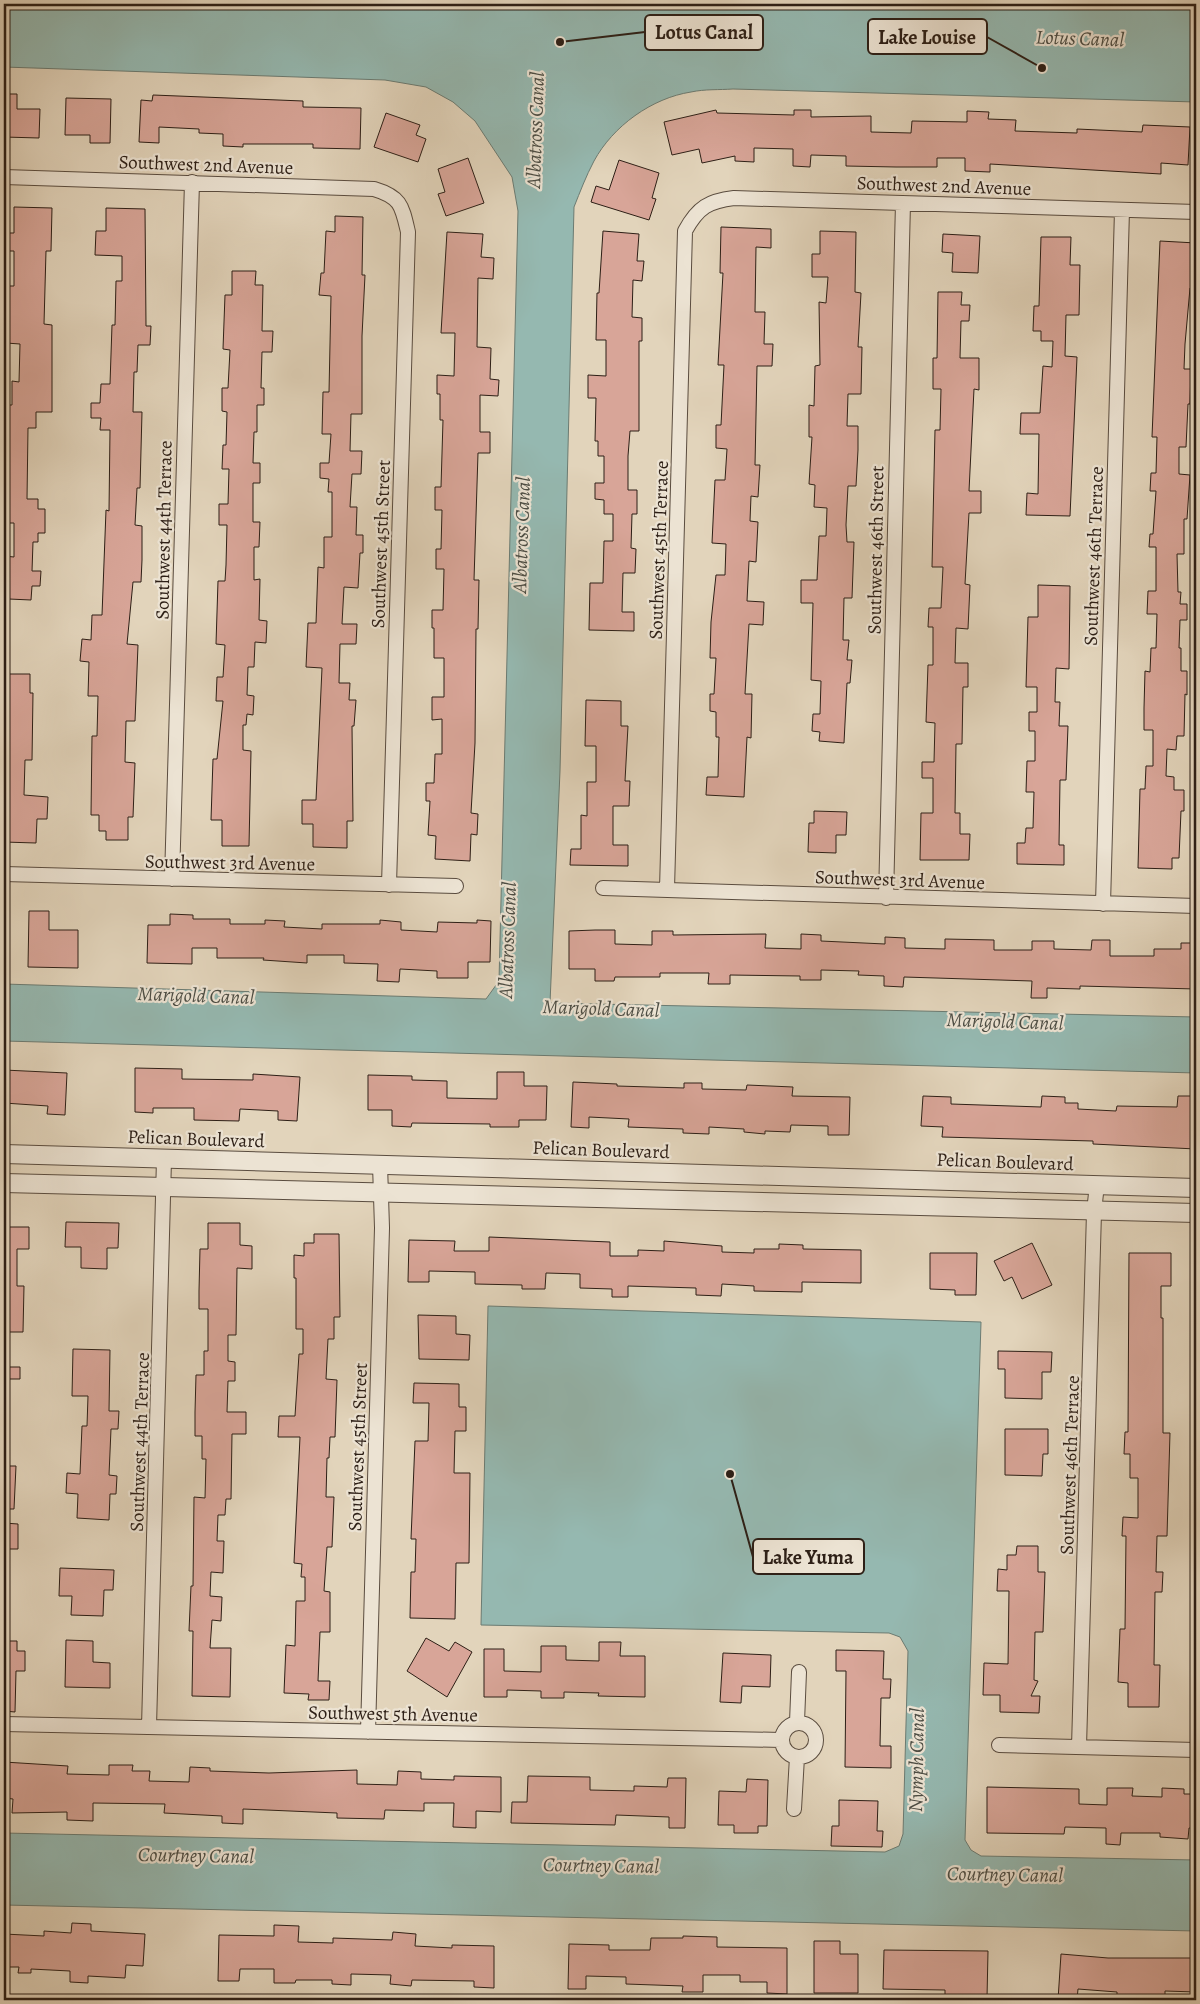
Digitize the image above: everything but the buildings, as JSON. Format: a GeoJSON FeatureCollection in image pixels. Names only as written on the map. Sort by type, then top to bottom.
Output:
{"type":"FeatureCollection","features":[{"type":"Feature","properties":{"kind":"street","name":"Southwest 2nd Avenue"},"geometry":{"type":"LineString","coordinates":[[4,177],[374,189],[390,194],[402,206]]}},
{"type":"Feature","properties":{"kind":"street","name":"Southwest 44th Terrace"},"geometry":{"type":"LineString","coordinates":[[172,879],[192,182]]}},
{"type":"Feature","properties":{"kind":"street","name":"Southwest 2nd Avenue"},"geometry":{"type":"LineString","coordinates":[[694,214],[715,200],[734,198],[1196,212]]}},
{"type":"Feature","properties":{"kind":"street","name":"Southwest 46th Street"},"geometry":{"type":"LineString","coordinates":[[886,898],[903,202]]}},
{"type":"Feature","properties":{"kind":"street","name":"Southwest 45th Street"},"geometry":{"type":"LineString","coordinates":[[389,885],[408,232],[402,206]]}},
{"type":"Feature","properties":{"kind":"street","name":"Southwest 46th Terrace"},"geometry":{"type":"LineString","coordinates":[[1103,904],[1122,210]]}},
{"type":"Feature","properties":{"kind":"street","name":"Southwest 45th Terrace"},"geometry":{"type":"LineString","coordinates":[[667,889],[685,230],[694,214]]}},
{"type":"Feature","properties":{"kind":"street","name":"Southwest 3rd Avenue"},"geometry":{"type":"LineString","coordinates":[[4,874],[456,886]]}},
{"type":"Feature","properties":{"kind":"street","name":"Southwest 3rd Avenue"},"geometry":{"type":"LineString","coordinates":[[603,888],[1196,906]]}},
{"type":"Feature","properties":{"kind":"street","name":"Pelican Boulevard"},"geometry":{"type":"LineString","coordinates":[[4,1154],[1196,1188]]}},
{"type":"Feature","properties":{"kind":"street","name":"Southwest 44th Terrace"},"geometry":{"type":"LineString","coordinates":[[149,1727],[164,1158]]}},
{"type":"Feature","properties":{"kind":"street","name":"Southwest 45th Street"},"geometry":{"type":"LineString","coordinates":[[368,1732],[382,1194],[380,1164]]}},
{"type":"Feature","properties":{"kind":"street"},"geometry":{"type":"LineString","coordinates":[[4,1183],[1094,1212],[1196,1213]]}},
{"type":"Feature","properties":{"kind":"street","name":"Southwest 46th Terrace"},"geometry":{"type":"LineString","coordinates":[[1080,1747],[1094,1212],[1097,1184]]}},
{"type":"Feature","properties":{"kind":"street"},"geometry":{"type":"LineString","coordinates":[[797,1722],[799,1672]]}},
{"type":"Feature","properties":{"kind":"street"},"geometry":{"type":"LineString","coordinates":[[797,1722],[808,1725],[815,1734],[816,1740],[815,1745],[808,1754],[797,1757],[788,1753],[781,1740],[784,1730],[797,1722]]}},
{"type":"Feature","properties":{"kind":"street","name":"Southwest 5th Avenue"},"geometry":{"type":"LineString","coordinates":[[4,1724],[781,1740]]}},
{"type":"Feature","properties":{"kind":"street"},"geometry":{"type":"LineString","coordinates":[[999,1745],[1196,1750]]}},
{"type":"Feature","properties":{"kind":"street"},"geometry":{"type":"LineString","coordinates":[[794,1809],[797,1757]]}},
{"type":"Feature","properties":{"kind":"water"},"geometry":{"type":"Polygon","coordinates":[[[4,4],[1196,4],[1196,102],[733,89],[707,90],[676,95],[648,107],[623,125],[602,148],[588,172],[574,207],[560,771],[550,1003],[1196,1017],[1196,1073],[4,1041],[4,984],[486,999],[499,981],[518,211],[512,177],[475,121],[453,102],[426,87],[385,80],[4,67],[4,4]]]}},
{"type":"Feature","properties":{"kind":"water"},"geometry":{"type":"Polygon","coordinates":[[[488,1306],[981,1322],[965,1840],[971,1850],[981,1856],[1196,1860],[1196,1931],[4,1905],[4,1833],[885,1852],[899,1846],[903,1834],[908,1651],[900,1637],[889,1633],[481,1625],[488,1306]]]}},
{"type":"Feature","properties":{"kind":"place","name":"Lotus Canal"},"geometry":{"type":"Point","coordinates":[560,42]}},
{"type":"Feature","properties":{"kind":"place","name":"Lake Louise"},"geometry":{"type":"Point","coordinates":[1042,68]}},
{"type":"Feature","properties":{"kind":"place","name":"Lake Yuma"},"geometry":{"type":"Point","coordinates":[730,1474]}},
{"type":"Feature","properties":{"kind":"water label","name":"Albatross Canal"},"geometry":{"type":"Point","coordinates":[535,130]}},
{"type":"Feature","properties":{"kind":"water label","name":"Albatross Canal"},"geometry":{"type":"Point","coordinates":[521,535]}},
{"type":"Feature","properties":{"kind":"water label","name":"Albatross Canal"},"geometry":{"type":"Point","coordinates":[507,940]}},
{"type":"Feature","properties":{"kind":"water label","name":"Marigold Canal"},"geometry":{"type":"Point","coordinates":[196,995]}},
{"type":"Feature","properties":{"kind":"water label","name":"Marigold Canal"},"geometry":{"type":"Point","coordinates":[601,1008]}},
{"type":"Feature","properties":{"kind":"water label","name":"Marigold Canal"},"geometry":{"type":"Point","coordinates":[1005,1021]}},
{"type":"Feature","properties":{"kind":"water label","name":"Nymph Canal"},"geometry":{"type":"Point","coordinates":[916,1760]}},
{"type":"Feature","properties":{"kind":"water label","name":"Courtney Canal"},"geometry":{"type":"Point","coordinates":[196,1855]}},
{"type":"Feature","properties":{"kind":"water label","name":"Courtney Canal"},"geometry":{"type":"Point","coordinates":[601,1865]}},
{"type":"Feature","properties":{"kind":"water label","name":"Courtney Canal"},"geometry":{"type":"Point","coordinates":[1005,1874]}}]}
